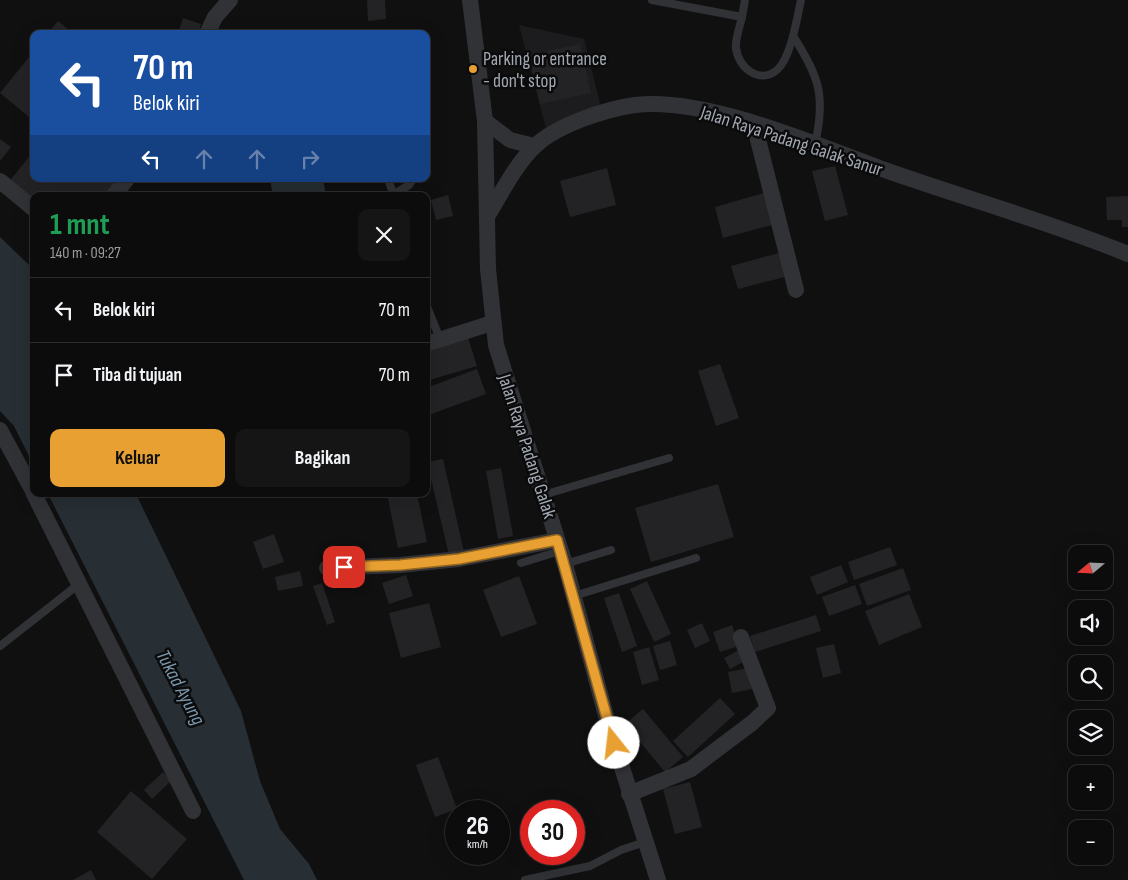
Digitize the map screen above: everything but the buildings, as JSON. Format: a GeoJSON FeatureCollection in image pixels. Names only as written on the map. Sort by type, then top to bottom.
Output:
{"type":"FeatureCollection","features":[{"type":"Feature","properties":{"kind":"street"},"geometry":{"type":"LineString","coordinates":[[209,30],[215,17],[230,0]]}},
{"type":"Feature","properties":{"kind":"street","name":"Jalan Raya Padang Galak"},"geometry":{"type":"LineString","coordinates":[[470,0],[484,121],[488,269],[492,323],[511,398],[561,551],[629,794],[658,880]]}},
{"type":"Feature","properties":{"kind":"street","name":"Jalan Raya Padang Galak Sanur"},"geometry":{"type":"LineString","coordinates":[[488,215],[534,146],[554,133],[580,121],[636,105],[660,104],[697,109],[754,124],[1042,221],[1128,254]]}},
{"type":"Feature","properties":{"kind":"street"},"geometry":{"type":"LineString","coordinates":[[484,121],[510,140],[534,146]]}},
{"type":"Feature","properties":{"kind":"street"},"geometry":{"type":"LineString","coordinates":[[754,124],[796,290]]}},
{"type":"Feature","properties":{"kind":"street"},"geometry":{"type":"LineString","coordinates":[[0,181],[30,205]]}},
{"type":"Feature","properties":{"kind":"street"},"geometry":{"type":"LineString","coordinates":[[116,192],[125,182]]}},
{"type":"Feature","properties":{"kind":"street"},"geometry":{"type":"LineString","coordinates":[[433,342],[492,323]]}},
{"type":"Feature","properties":{"kind":"street"},"geometry":{"type":"LineString","coordinates":[[0,430],[30,486]]}},
{"type":"Feature","properties":{"kind":"street"},"geometry":{"type":"LineString","coordinates":[[36,497],[193,811]]}},
{"type":"Feature","properties":{"kind":"street"},"geometry":{"type":"LineString","coordinates":[[327,568],[400,565],[561,551]]}},
{"type":"Feature","properties":{"kind":"street"},"geometry":{"type":"LineString","coordinates":[[629,794],[691,769],[752,723],[768,708],[741,637]]}},
{"type":"Feature","properties":{"kind":"lane"},"geometry":{"type":"LineString","coordinates":[[652,0],[742,17]]}},
{"type":"Feature","properties":{"kind":"lane"},"geometry":{"type":"LineString","coordinates":[[745,0],[735,46],[739,63],[752,74],[766,75],[777,70],[782,63],[793,36],[801,0]]}},
{"type":"Feature","properties":{"kind":"lane"},"geometry":{"type":"LineString","coordinates":[[793,36],[812,65],[817,81],[821,112],[815,144]]}},
{"type":"Feature","properties":{"kind":"lane"},"geometry":{"type":"LineString","coordinates":[[399,192],[411,182]]}},
{"type":"Feature","properties":{"kind":"lane"},"geometry":{"type":"LineString","coordinates":[[430,326],[433,342]]}},
{"type":"Feature","properties":{"kind":"lane"},"geometry":{"type":"LineString","coordinates":[[543,495],[670,458]]}},
{"type":"Feature","properties":{"kind":"lane"},"geometry":{"type":"LineString","coordinates":[[521,563],[561,551],[611,550]]}},
{"type":"Feature","properties":{"kind":"lane"},"geometry":{"type":"LineString","coordinates":[[574,596],[696,558]]}},
{"type":"Feature","properties":{"kind":"lane"},"geometry":{"type":"LineString","coordinates":[[0,646],[79,584]]}},
{"type":"Feature","properties":{"kind":"lane"},"geometry":{"type":"LineString","coordinates":[[525,880],[590,866],[621,850],[645,842]]}},
{"type":"Feature","properties":{"kind":"shaded area"},"geometry":{"type":"Polygon","coordinates":[[[519,25],[584,39],[602,112],[547,132],[519,25]]]}},
{"type":"Feature","properties":{"kind":"water"},"geometry":{"type":"Polygon","coordinates":[[[271,182],[324,182],[325,192],[272,192],[271,182]]]}},
{"type":"Feature","properties":{"kind":"water"},"geometry":{"type":"Polygon","coordinates":[[[0,237],[30,267],[30,458],[14,426],[0,411],[0,237]]]}},
{"type":"Feature","properties":{"kind":"water","name":"Tukad Ayung"},"geometry":{"type":"Polygon","coordinates":[[[50,497],[137,497],[241,711],[260,781],[280,829],[309,864],[317,880],[244,880],[50,497]]]}},
{"type":"Feature","properties":{"kind":"place","name":"Parking or entrance - don't stop"},"geometry":{"type":"Point","coordinates":[473,69]}},
{"type":"Feature","properties":{"kind":"route"},"geometry":{"type":"LineString","coordinates":[[344,567],[400,565],[459,559],[557,540],[614,743]]}}]}
